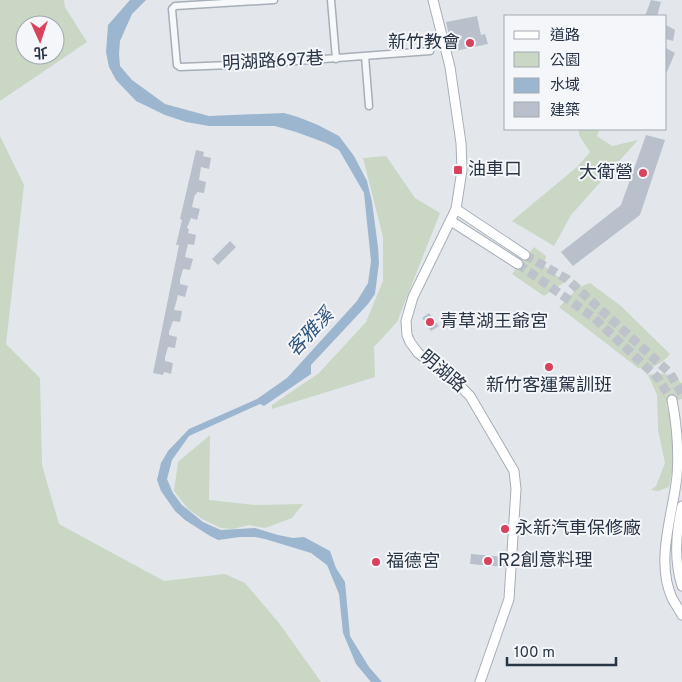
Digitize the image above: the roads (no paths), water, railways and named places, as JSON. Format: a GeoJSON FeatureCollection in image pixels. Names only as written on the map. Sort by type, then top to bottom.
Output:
{"type":"FeatureCollection","features":[{"type":"Feature","properties":{"kind":"main road","name":"明湖路"},"geometry":{"type":"LineString","coordinates":[[433,0],[450,67],[461,143],[462,170],[456,209],[413,297],[408,309],[406,327],[410,342],[418,353],[454,380],[470,396],[514,471],[516,489],[509,599],[480,682]]}},
{"type":"Feature","properties":{"kind":"main road"},"geometry":{"type":"LineString","coordinates":[[456,209],[525,254]]}},
{"type":"Feature","properties":{"kind":"main road"},"geometry":{"type":"LineString","coordinates":[[451,221],[518,264]]}},
{"type":"Feature","properties":{"kind":"main road"},"geometry":{"type":"LineString","coordinates":[[672,400],[679,444],[677,476],[667,529],[666,578],[672,598],[682,614]]}},
{"type":"Feature","properties":{"kind":"main road"},"geometry":{"type":"LineString","coordinates":[[681,582],[677,532],[682,506]]}},
{"type":"Feature","properties":{"kind":"street","name":"明湖路697巷"},"geometry":{"type":"LineString","coordinates":[[274,0],[176,6],[172,9],[176,65],[180,67],[257,64],[430,51]]}},
{"type":"Feature","properties":{"kind":"street"},"geometry":{"type":"LineString","coordinates":[[331,0],[336,59]]}},
{"type":"Feature","properties":{"kind":"street"},"geometry":{"type":"LineString","coordinates":[[365,56],[369,106]]}},
{"type":"Feature","properties":{"kind":"water","name":"客雅溪"},"geometry":{"type":"Polygon","coordinates":[[[130,0],[146,0],[132,14],[120,41],[120,66],[132,80],[165,104],[209,116],[284,113],[318,125],[339,136],[354,156],[367,181],[378,247],[379,263],[375,294],[311,365],[311,374],[264,406],[260,404],[189,436],[172,460],[167,479],[173,493],[182,505],[203,522],[214,527],[221,530],[255,528],[293,538],[304,537],[330,551],[336,568],[345,582],[350,636],[369,667],[382,682],[371,682],[356,664],[343,633],[339,594],[327,565],[311,553],[265,539],[240,537],[218,540],[210,536],[185,520],[175,511],[161,491],[157,480],[161,463],[168,451],[189,429],[257,399],[287,378],[357,301],[368,283],[371,261],[364,193],[339,150],[326,143],[275,126],[209,126],[186,122],[165,115],[136,101],[116,80],[109,67],[106,52],[108,25],[130,0]]]}},
{"type":"Feature","properties":{"kind":"tunnel"},"geometry":{"type":"LineString","coordinates":[[525,255],[567,279],[670,373],[682,394]]}},
{"type":"Feature","properties":{"kind":"tunnel"},"geometry":{"type":"LineString","coordinates":[[518,264],[593,317],[657,377],[672,400]]}},
{"type":"Feature","properties":{"kind":"place","name":"新竹教會"},"geometry":{"type":"Point","coordinates":[470,43]}},
{"type":"Feature","properties":{"kind":"place","name":"油車口"},"geometry":{"type":"Point","coordinates":[458,170]}},
{"type":"Feature","properties":{"kind":"place","name":"大衛營"},"geometry":{"type":"Point","coordinates":[643,173]}},
{"type":"Feature","properties":{"kind":"place","name":"青草湖王爺宮"},"geometry":{"type":"Point","coordinates":[430,322]}},
{"type":"Feature","properties":{"kind":"place","name":"新竹客運駕訓班"},"geometry":{"type":"Point","coordinates":[549,367]}},
{"type":"Feature","properties":{"kind":"place","name":"永新汽車保修廠"},"geometry":{"type":"Point","coordinates":[505,529]}},
{"type":"Feature","properties":{"kind":"place","name":"R2創意料理"},"geometry":{"type":"Point","coordinates":[488,561]}},
{"type":"Feature","properties":{"kind":"place","name":"福德宮"},"geometry":{"type":"Point","coordinates":[376,562]}}]}
